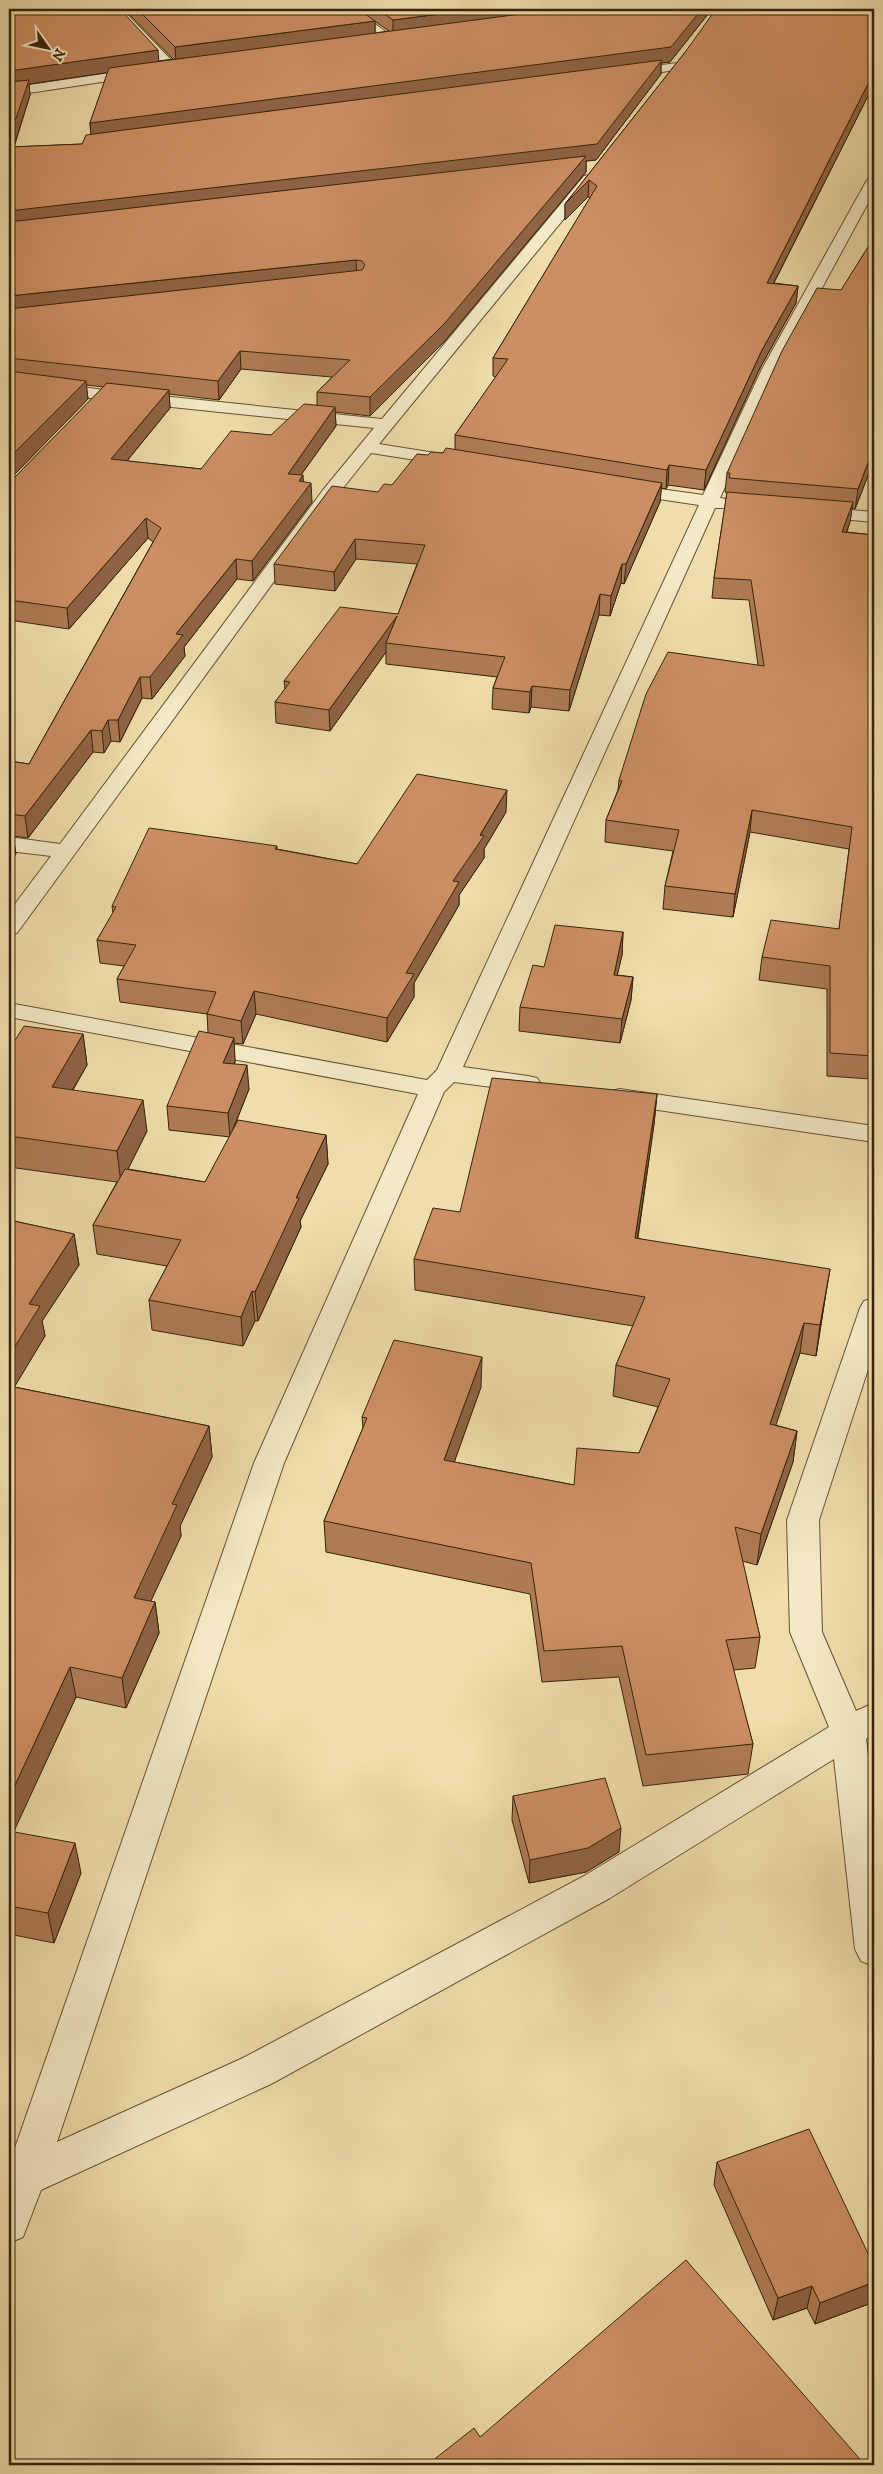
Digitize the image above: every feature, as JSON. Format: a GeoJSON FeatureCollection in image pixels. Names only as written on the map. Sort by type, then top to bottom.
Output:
{"type":"FeatureCollection","features":[{"type":"Feature","properties":{"kind":"street"},"geometry":{"type":"LineString","coordinates":[[9,92],[177,67],[116,9]]}},
{"type":"Feature","properties":{"kind":"street"},"geometry":{"type":"LineString","coordinates":[[347,9],[395,39],[371,42]]}},
{"type":"Feature","properties":{"kind":"street"},"geometry":{"type":"LineString","coordinates":[[660,90],[688,52]]}},
{"type":"Feature","properties":{"kind":"street"},"geometry":{"type":"LineString","coordinates":[[608,76],[677,67]]}},
{"type":"Feature","properties":{"kind":"street"},"geometry":{"type":"LineString","coordinates":[[9,928],[329,494],[591,166]]}},
{"type":"Feature","properties":{"kind":"street"},"geometry":{"type":"LineString","coordinates":[[9,2223],[269,1463],[441,1081],[710,503],[770,369],[874,180]]}},
{"type":"Feature","properties":{"kind":"street"},"geometry":{"type":"LineString","coordinates":[[9,382],[104,395],[386,424]]}},
{"type":"Feature","properties":{"kind":"street"},"geometry":{"type":"LineString","coordinates":[[90,409],[104,395]]}},
{"type":"Feature","properties":{"kind":"street"},"geometry":{"type":"LineString","coordinates":[[367,447],[475,464]]}},
{"type":"Feature","properties":{"kind":"street"},"geometry":{"type":"LineString","coordinates":[[612,487],[710,503],[739,505]]}},
{"type":"Feature","properties":{"kind":"street"},"geometry":{"type":"LineString","coordinates":[[797,510],[874,517]]}},
{"type":"Feature","properties":{"kind":"street"},"geometry":{"type":"LineString","coordinates":[[9,844],[66,851]]}},
{"type":"Feature","properties":{"kind":"street"},"geometry":{"type":"LineString","coordinates":[[9,1010],[441,1081],[554,1088]]}},
{"type":"Feature","properties":{"kind":"street"},"geometry":{"type":"LineString","coordinates":[[593,1094],[874,1134]]}},
{"type":"Feature","properties":{"kind":"street"},"geometry":{"type":"LineString","coordinates":[[874,1308],[803,1520],[806,1632],[861,1725],[874,1949]]}},
{"type":"Feature","properties":{"kind":"street"},"geometry":{"type":"LineString","coordinates":[[26,2176],[257,2071],[597,1887],[861,1725]]}},
{"type":"Feature","properties":{"kind":"building"},"geometry":{"type":"Polygon","coordinates":[[[9,9],[120,9],[158,50],[9,71],[9,9]]]}},
{"type":"Feature","properties":{"kind":"building"},"geometry":{"type":"Polygon","coordinates":[[[137,9],[358,9],[375,21],[175,47],[137,9]]]}},
{"type":"Feature","properties":{"kind":"building"},"geometry":{"type":"Polygon","coordinates":[[[377,9],[479,9],[393,20],[377,9]]]}},
{"type":"Feature","properties":{"kind":"building"},"geometry":{"type":"Polygon","coordinates":[[[559,9],[702,9],[671,47],[90,123],[109,68],[559,9]]]}},
{"type":"Feature","properties":{"kind":"building"},"geometry":{"type":"Polygon","coordinates":[[[716,9],[874,9],[874,72],[767,283],[798,286],[762,350],[706,470],[669,465],[667,470],[455,435],[508,359],[493,358],[597,186],[589,180],[565,204],[686,51],[716,9]]]}},
{"type":"Feature","properties":{"kind":"building"},"geometry":{"type":"Polygon","coordinates":[[[662,60],[597,144],[9,211],[9,147],[82,144],[86,135],[662,60]]]}},
{"type":"Feature","properties":{"kind":"building"},"geometry":{"type":"Polygon","coordinates":[[[29,80],[11,133],[9,134],[9,82],[29,80]]]}},
{"type":"Feature","properties":{"kind":"building"},"geometry":{"type":"Polygon","coordinates":[[[586,156],[444,324],[370,397],[317,392],[350,360],[240,351],[218,381],[9,358],[9,309],[362,270],[365,265],[362,261],[356,260],[9,296],[9,222],[586,156]]]}},
{"type":"Feature","properties":{"kind":"building"},"geometry":{"type":"Polygon","coordinates":[[[874,219],[874,447],[858,489],[729,478],[730,473],[727,473],[782,351],[817,288],[841,290],[870,244],[874,219]]]}},
{"type":"Feature","properties":{"kind":"building"},"geometry":{"type":"Polygon","coordinates":[[[9,371],[86,381],[9,458],[9,371]]]}},
{"type":"Feature","properties":{"kind":"building"},"geometry":{"type":"Polygon","coordinates":[[[107,383],[169,390],[111,459],[201,469],[231,431],[271,435],[304,404],[335,407],[288,474],[303,475],[299,481],[311,483],[252,561],[236,559],[176,634],[183,635],[150,677],[140,677],[118,720],[108,720],[102,731],[91,730],[25,816],[9,814],[9,761],[29,764],[161,528],[146,518],[67,608],[9,600],[9,479],[14,478],[107,383]]]}},
{"type":"Feature","properties":{"kind":"building"},"geometry":{"type":"Polygon","coordinates":[[[446,448],[662,483],[626,564],[622,564],[611,596],[600,594],[570,690],[532,686],[530,692],[493,688],[505,657],[386,643],[397,616],[329,710],[275,702],[290,682],[284,681],[340,607],[398,614],[425,545],[355,539],[334,572],[274,564],[332,486],[378,492],[384,484],[392,485],[417,454],[443,453],[446,448]]]}},
{"type":"Feature","properties":{"kind":"building"},"geometry":{"type":"Polygon","coordinates":[[[727,492],[853,502],[842,532],[874,535],[874,972],[872,972],[874,1056],[830,1053],[830,966],[762,957],[771,920],[839,929],[852,827],[752,810],[735,894],[665,886],[679,830],[606,820],[622,781],[619,780],[646,694],[668,652],[764,666],[751,580],[714,578],[727,492]]]}},
{"type":"Feature","properties":{"kind":"building"},"geometry":{"type":"Polygon","coordinates":[[[417,774],[507,790],[480,835],[484,836],[453,881],[459,882],[406,973],[414,974],[387,1018],[254,991],[241,1021],[207,1014],[216,992],[117,979],[136,945],[97,940],[116,907],[112,906],[149,828],[277,846],[275,849],[357,864],[417,774]]]}},
{"type":"Feature","properties":{"kind":"building"},"geometry":{"type":"Polygon","coordinates":[[[555,925],[623,932],[614,975],[633,977],[622,1019],[520,1007],[533,965],[544,967],[555,925]]]}},
{"type":"Feature","properties":{"kind":"building"},"geometry":{"type":"Polygon","coordinates":[[[24,1026],[83,1034],[52,1087],[143,1100],[117,1151],[9,1136],[9,1050],[24,1026]]]}},
{"type":"Feature","properties":{"kind":"building"},"geometry":{"type":"Polygon","coordinates":[[[199,1031],[234,1038],[223,1063],[247,1065],[228,1113],[167,1106],[199,1031]]]}},
{"type":"Feature","properties":{"kind":"building"},"geometry":{"type":"Polygon","coordinates":[[[492,1078],[657,1094],[635,1238],[830,1269],[820,1325],[804,1323],[770,1424],[797,1431],[761,1534],[735,1527],[760,1637],[726,1640],[753,1744],[646,1755],[622,1646],[544,1651],[531,1563],[324,1521],[367,1418],[362,1417],[394,1340],[482,1357],[444,1460],[574,1485],[577,1448],[639,1453],[670,1379],[616,1365],[645,1297],[414,1259],[433,1208],[460,1212],[492,1078]]]}},
{"type":"Feature","properties":{"kind":"building"},"geometry":{"type":"Polygon","coordinates":[[[238,1120],[326,1135],[255,1292],[252,1291],[241,1317],[149,1300],[181,1240],[93,1225],[125,1169],[205,1182],[238,1120]]]}},
{"type":"Feature","properties":{"kind":"building"},"geometry":{"type":"Polygon","coordinates":[[[9,1220],[74,1234],[29,1304],[40,1306],[9,1356],[9,1220]]]}},
{"type":"Feature","properties":{"kind":"building"},"geometry":{"type":"Polygon","coordinates":[[[9,1386],[209,1426],[172,1504],[177,1505],[134,1598],[155,1602],[122,1678],[70,1667],[9,1798],[9,1386]]]}},
{"type":"Feature","properties":{"kind":"building"},"geometry":{"type":"Polygon","coordinates":[[[605,1778],[621,1828],[588,1848],[530,1860],[513,1796],[605,1778]]]}},
{"type":"Feature","properties":{"kind":"building"},"geometry":{"type":"Polygon","coordinates":[[[9,1831],[75,1843],[48,1913],[9,1906],[9,1831]]]}},
{"type":"Feature","properties":{"kind":"building"},"geometry":{"type":"Polygon","coordinates":[[[809,2129],[874,2266],[874,2282],[820,2303],[812,2286],[778,2298],[717,2162],[809,2129]]]}},
{"type":"Feature","properties":{"kind":"building"},"geometry":{"type":"Polygon","coordinates":[[[686,2260],[865,2465],[427,2465],[474,2428],[480,2437],[686,2260]]]}},
{"type":"Feature","properties":{"kind":"building"},"geometry":{"type":"Polygon","coordinates":[[[130,2459],[146,2465],[127,2465],[130,2459]]]}}]}
